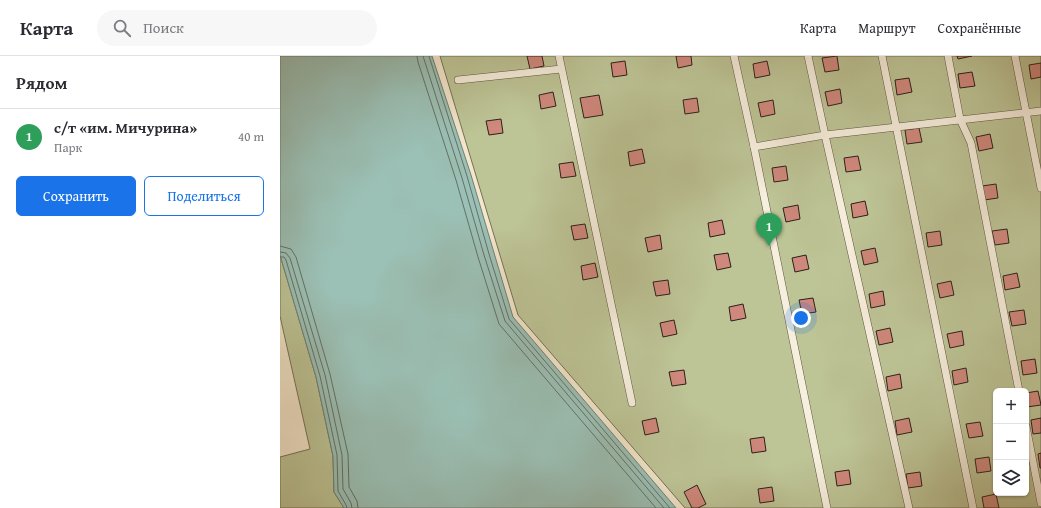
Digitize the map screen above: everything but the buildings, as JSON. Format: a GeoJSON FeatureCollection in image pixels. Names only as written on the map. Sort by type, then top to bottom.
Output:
{"type":"FeatureCollection","features":[{"type":"Feature","properties":{"kind":"lane"},"geometry":{"type":"LineString","coordinates":[[559,56],[632,403]]}},
{"type":"Feature","properties":{"kind":"lane"},"geometry":{"type":"LineString","coordinates":[[734,56],[754,147],[827,508]]}},
{"type":"Feature","properties":{"kind":"lane"},"geometry":{"type":"LineString","coordinates":[[808,56],[909,508]]}},
{"type":"Feature","properties":{"kind":"lane"},"geometry":{"type":"LineString","coordinates":[[882,56],[973,508]]}},
{"type":"Feature","properties":{"kind":"lane"},"geometry":{"type":"LineString","coordinates":[[948,56],[960,119],[971,143],[1018,388]]}},
{"type":"Feature","properties":{"kind":"lane"},"geometry":{"type":"LineString","coordinates":[[1015,56],[1025,113],[1041,188]]}},
{"type":"Feature","properties":{"kind":"lane"},"geometry":{"type":"LineString","coordinates":[[458,80],[561,69]]}},
{"type":"Feature","properties":{"kind":"lane"},"geometry":{"type":"LineString","coordinates":[[754,147],[825,135],[1041,111]]}},
{"type":"Feature","properties":{"kind":"lane"},"geometry":{"type":"LineString","coordinates":[[1029,441],[1041,503]]}},
{"type":"Feature","properties":{"kind":"green space"},"geometry":{"type":"Polygon","coordinates":[[[440,56],[1041,56],[1041,508],[685,508],[518,315],[440,56]]]}},
{"type":"Feature","properties":{"kind":"green space"},"geometry":{"type":"Polygon","coordinates":[[[280,255],[316,377],[333,456],[334,492],[344,508],[280,508],[280,457],[310,449],[280,316],[280,255]]]}},
{"type":"Feature","properties":{"kind":"water"},"geometry":{"type":"Polygon","coordinates":[[[280,56],[432,56],[471,175],[513,317],[676,508],[344,508],[334,492],[333,456],[316,377],[280,255],[280,56]]]}},
{"type":"Feature","properties":{"kind":"place","name":"с/т «им. Мичурина»"},"geometry":{"type":"Point","coordinates":[769,246]}}]}
